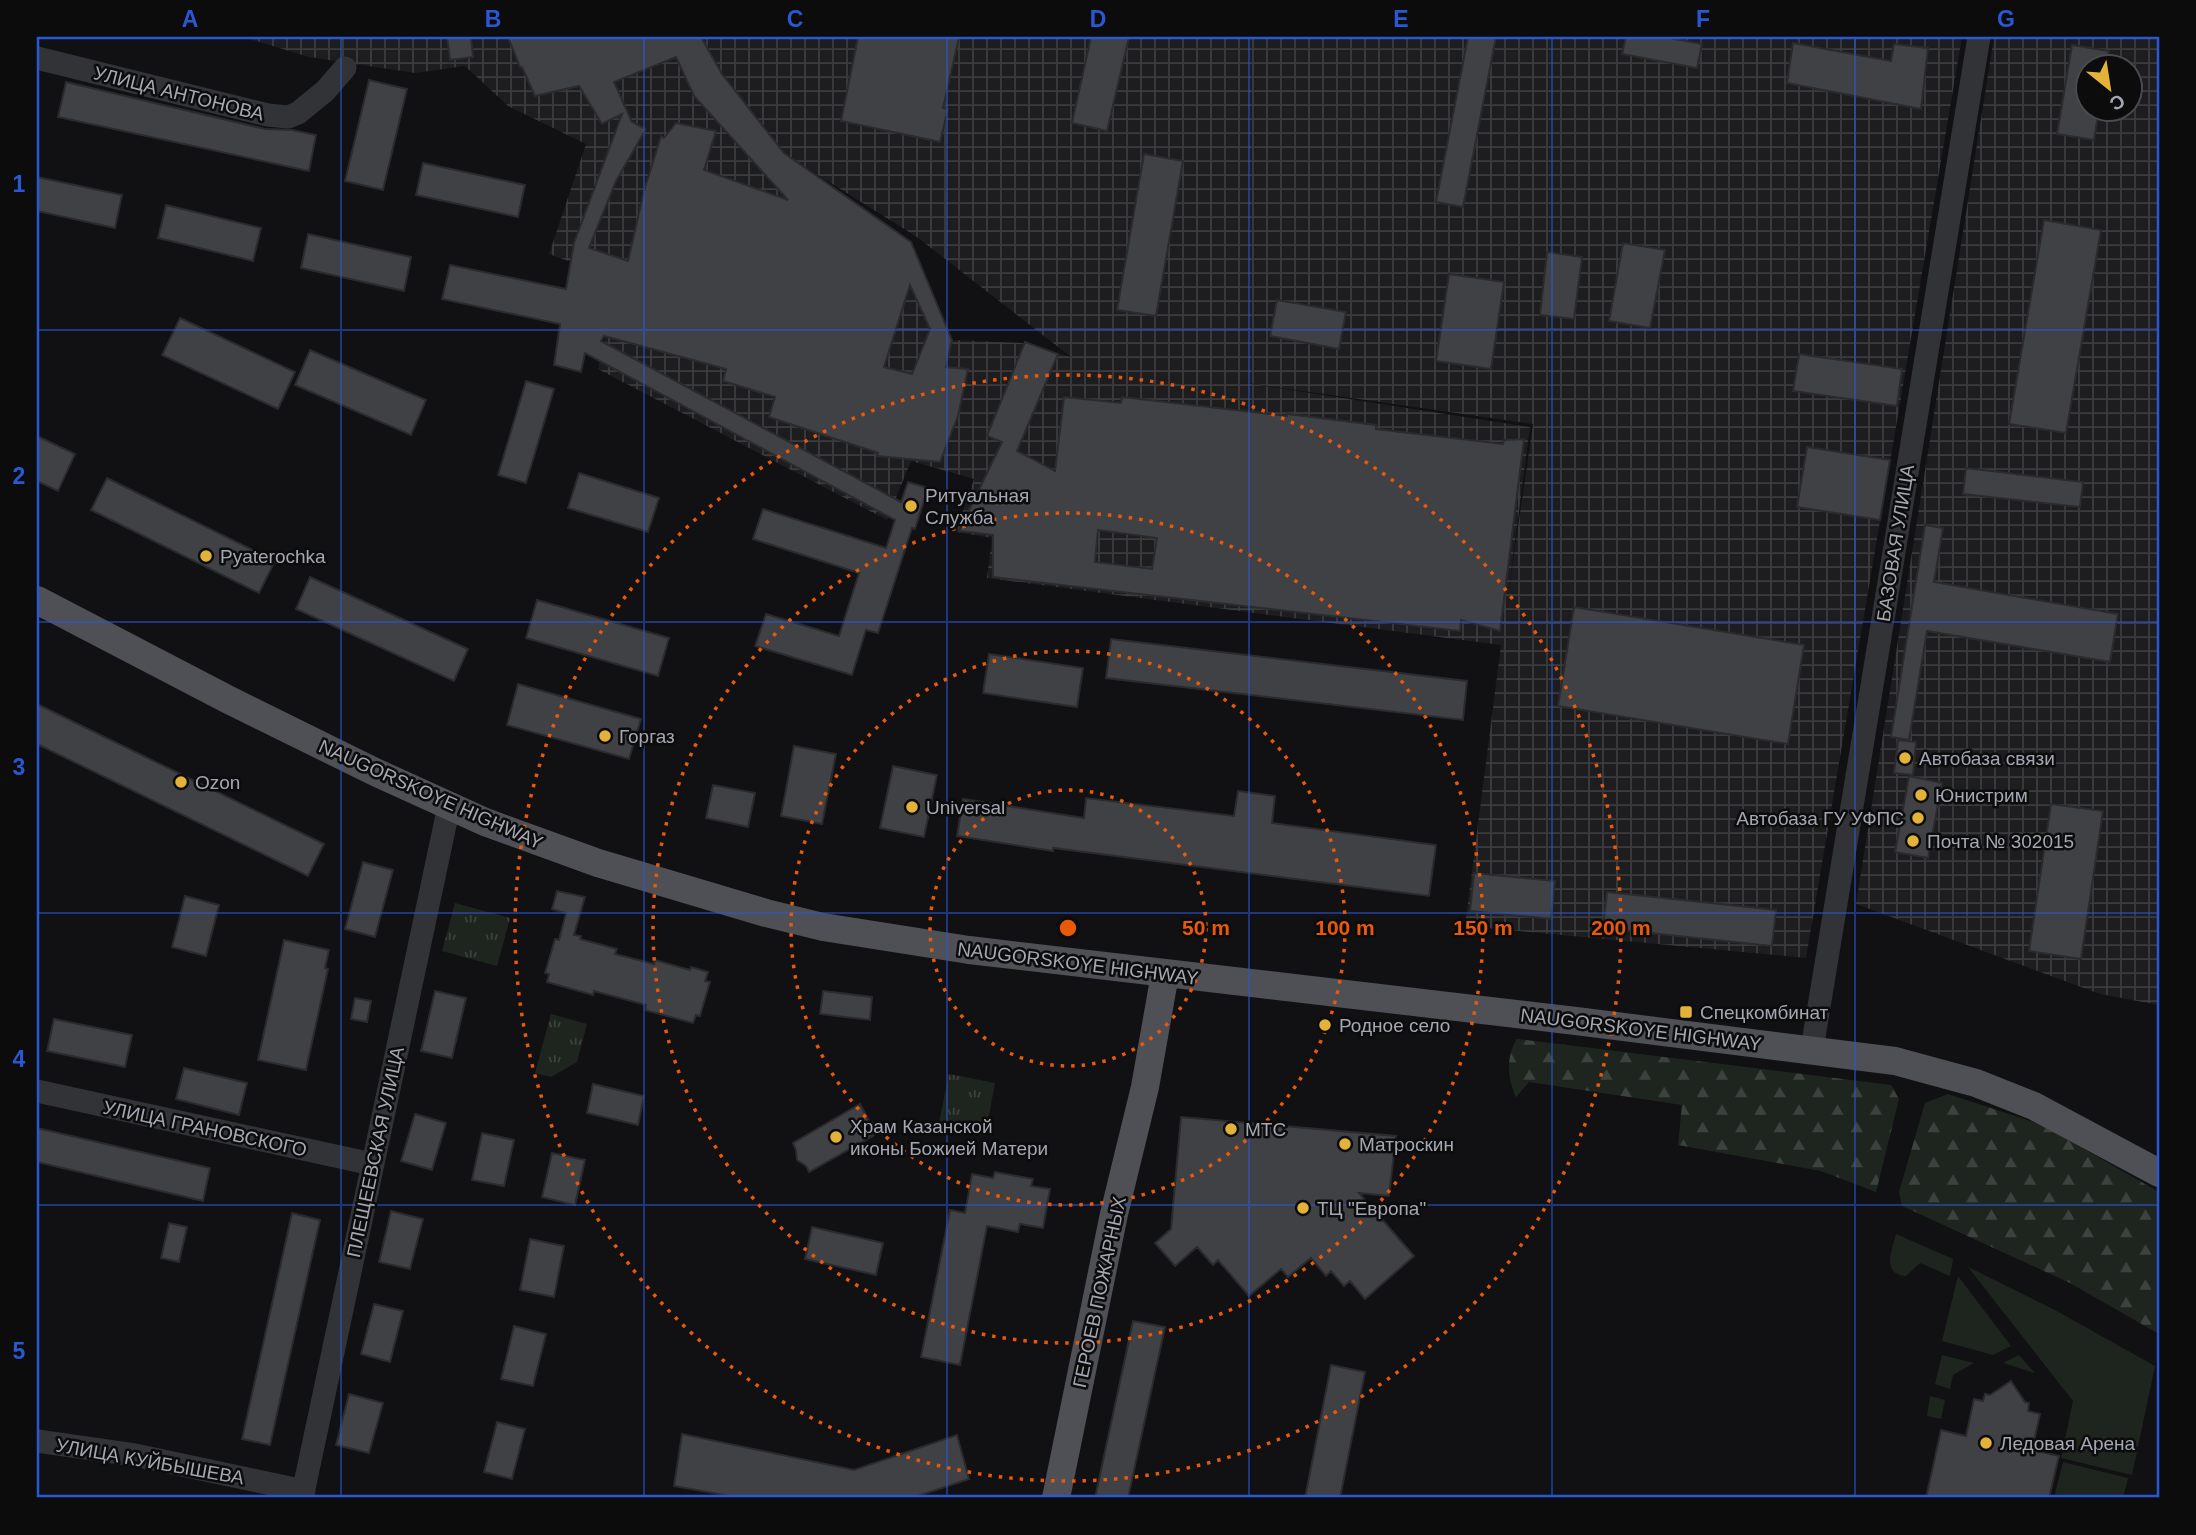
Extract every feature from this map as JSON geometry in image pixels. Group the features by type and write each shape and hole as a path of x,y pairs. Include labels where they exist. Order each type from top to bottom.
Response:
{"main road":[{"name":"NAUGORSKOYE HIGHWAY","path":"37,600 229,700 449,806 548,847 766,913 823,927 969,950 1812,1049 1904,1063 1976,1083 2047,1113 2159,1173"},
{"name":"ГЕРОЕВ ПОЖАРНЫХ","path":"1056,1498 1114,1214 1145,1087 1166,974"}],"street":[{"name":"БАЗОВАЯ УЛИЦА","path":"1812,1049 1979,37"},
{"name":"УЛИЦА АНТОНОВА","path":"37,58 268,116 288,117 307,107 345,68"},
{"name":"ПЛЕЩЕЕВСКАЯ УЛИЦА","path":"303,1495 449,806"},
{"name":"УЛИЦА ГРАНОВСКОГО","path":"37,1091 372,1164"},
{"name":"УЛИЦА КУЙБЫШЕВА","path":"37,1441 135,1455 303,1495"}],"shaded area":[{"path":"243,37 1962,37 1806,958 1465,926 1501,645 987,578 992,538 956,532 974,479 911,461 887,520 598,369 618,279 549,254 586,144 508,106 465,66 415,73 309,57","holes":["802,165 917,237 1071,357 1022,343 952,340 911,242","1220,379 1533,424 1508,596 1530,427"]},
{"path":"1994,37 2159,37 2159,1005 2100,994 1856,904"}],"green space":[{"path":"455,903 510,918 497,966 442,951"},
{"path":"551,1014 587,1024 577,1062 551,1077 535,1073"},
{"path":"1517,1039 1891,1085 1899,1099 1876,1192 1821,1171 1678,1145 1682,1105 1529,1082 1516,1097 1509,1067"},
{"path":"949,1074 995,1083 985,1136 938,1127"},
{"path":"1948,1094 2042,1125 2159,1192 2159,1334 2070,1283 1902,1206 1899,1192 1925,1103"},
{"path":"1896,1234 1953,1259 1950,1276 1920,1263 1906,1276 1893,1271 1890,1260"},
{"path":"1968,1267 2055,1310 2155,1366 2132,1475 2061,1458 2073,1401"},
{"path":"1958,1276 2011,1346 1993,1355 1942,1341"},
{"path":"1942,1355 1974,1363 1953,1375 1950,1389 1935,1384"},
{"path":"2019,1355 2035,1373 2003,1363"},
{"path":"1930,1396 1945,1400 1941,1419 1927,1416"},
{"path":"2063,1462 2128,1478 2123,1498 2054,1498"}],"building":[{"path":"447,37 471,37 473,57 450,60"},
{"path":"508,37 701,37 722,74 784,153 911,242 952,340 946,367 968,369 958,416 940,462 877,456 878,453 769,417 775,397 723,381 726,369 604,336 601,341 901,502 908,482 928,488 878,633 866,630 852,675 755,646 766,614 839,636 859,573 753,539 763,509 886,548 895,520 585,353 581,372 554,365 560,324 442,299 450,265 566,289 574,243 622,114 602,124 579,86 535,96","holes":["676,57 694,96 788,200 704,170 716,131 676,123 664,138 661,136 644,191 628,261 589,248 616,181 646,129 632,122 614,82","910,285 930,329 912,374 884,367"]},
{"path":"858,37 959,37 943,108 948,109 940,142 841,121"},
{"path":"1091,37 1129,37 1107,131 1072,123"},
{"path":"1468,37 1496,37 1463,207 1436,202"},
{"path":"1626,37 1664,37 1702,44 1697,68 1622,54"},
{"path":"1793,43 1891,61 1894,44 1928,48 1921,109 1787,83"},
{"path":"2072,45 2109,51 2074,52 2074,122 2097,122 2094,140 2057,134"},
{"path":"369,80 407,89 383,190 345,181"},
{"path":"66,82 265,129 292,130 316,135 309,171 58,117"},
{"path":"1144,154 1183,161 1156,316 1117,310"},
{"path":"423,163 525,185 518,217 416,195"},
{"path":"37,177 122,195 115,228 37,211"},
{"path":"166,205 261,228 253,261 158,238"},
{"path":"2044,220 2101,230 2066,433 2009,424"},
{"path":"308,234 411,257 404,291 301,268"},
{"path":"1623,243 1665,250 1650,328 1609,321"},
{"path":"1547,252 1582,257 1574,319 1540,315"},
{"path":"1449,274 1504,282 1491,369 1436,361"},
{"path":"1277,300 1346,312 1339,349 1270,336"},
{"path":"180,318 295,372 278,409 162,355"},
{"path":"1025,342 1058,354 1017,451 1055,471 1064,397 1121,403 1122,397 1287,414 1376,425 1376,429 1503,444 1504,440 1524,439 1500,631 1461,620 1460,631 993,577 993,535 959,531 1002,442 987,436","holes":["1098,530 1157,538 1152,569 1095,562"]},
{"path":"310,350 426,400 411,435 295,385"},
{"path":"1799,354 1902,369 1897,406 1793,391"},
{"path":"526,381 554,389 526,483 498,475"},
{"path":"37,436 75,454 58,491 37,481"},
{"path":"1807,447 1890,460 1880,520 1797,507"},
{"path":"1966,468 2083,482 2080,507 1963,494"},
{"path":"579,473 659,498 648,532 568,508"},
{"path":"107,478 275,561 259,593 91,510"},
{"path":"1925,525 1943,528 1934,582 2118,614 2110,662 1927,631 1909,740 1891,737"},
{"path":"310,577 468,649 454,681 296,609"},
{"path":"537,600 669,638 658,676 526,638"},
{"path":"1574,607 1804,645 1788,744 1558,706"},
{"path":"1111,639 1467,681 1463,720 1106,678"},
{"path":"989,654 1083,668 1077,707 983,693"},
{"path":"518,684 641,719 629,759 507,725"},
{"path":"37,704 324,844 308,876 37,744"},
{"name":"Автобаза связи","path":"1898,740 1916,742 1913,775 1894,773"},
{"path":"794,746 836,754 822,824 781,816"},
{"path":"893,766 937,775 924,837 880,828"},
{"path":"1909,776 1942,783 1928,858 1895,852"},
{"path":"713,785 755,793 748,827 706,818"},
{"path":"1238,791 1275,796 1272,823 1436,845 1429,896 1053,848 1053,851 957,836 963,799 1084,818 1086,798 1234,816"},
{"path":"2051,804 2103,811 2081,959 2029,951"},
{"path":"363,862 393,870 375,937 345,929"},
{"path":"1474,873 1555,881 1551,919 1470,911"},
{"path":"557,891 585,897 574,935 581,936 580,939 617,949 615,954 654,964 655,960 708,972 705,981 710,982 700,1016 696,1015 693,1023 645,1010 646,1005 594,991 593,995 547,982 549,974 545,973 555,939 559,940 566,913 552,909"},
{"path":"1607,892 1776,910 1772,946 1603,928"},
{"path":"185,896 219,905 206,956 172,947"},
{"path":"284,940 329,950 325,968 328,969 306,1070 258,1060"},
{"path":"435,991 466,998 452,1058 421,1051"},
{"path":"823,991 872,997 870,1020 820,1014"},
{"path":"355,998 371,1001 367,1022 351,1019"},
{"path":"54,1019 132,1035 125,1067 47,1051"},
{"path":"184,1068 247,1083 239,1115 176,1099"},
{"path":"593,1084 644,1096 638,1125 587,1113"},
{"name":"Храм Казанской иконы Божией Матери","path":"860,1104 876,1134 809,1172 806,1166 797,1160 793,1143"},
{"path":"415,1114 446,1123 432,1170 401,1161"},
{"name":"ТЦ \"Европа\"","path":"1181,1117 1396,1136 1389,1196 1359,1193 1414,1256 1365,1299 1350,1281 1344,1286 1331,1271 1326,1276 1311,1258 1288,1277 1281,1269 1249,1296 1218,1260 1213,1265 1197,1247 1175,1266 1155,1243 1171,1229"},
{"path":"37,1128 210,1168 203,1201 37,1162"},
{"path":"482,1133 514,1140 504,1186 472,1180"},
{"path":"552,1153 585,1160 575,1205 542,1197"},
{"path":"995,1172 1033,1179 1031,1186 1050,1189 1043,1228 1020,1224 1018,1232 987,1226 960,1365 921,1357 950,1210 965,1213 972,1174 993,1178"},
{"path":"391,1211 423,1219 410,1269 379,1262"},
{"path":"292,1213 320,1220 270,1445 242,1439"},
{"path":"169,1223 187,1227 179,1262 161,1258"},
{"path":"812,1227 883,1243 876,1275 805,1259"},
{"path":"530,1239 564,1246 554,1297 520,1290"},
{"path":"374,1304 403,1311 390,1362 361,1354"},
{"path":"1133,1321 1165,1327 1128,1498 1095,1498"},
{"path":"514,1326 546,1334 533,1386 501,1379"},
{"path":"1331,1365 1365,1372 1340,1498 1305,1498"},
{"name":"Ледовая Арена","path":"2011,1381 2025,1402 2029,1403 2028,1411 2040,1414 2032,1450 2059,1456 2049,1498 1926,1498 1941,1430 1966,1436 1974,1399 1983,1401 1985,1394 1990,1395"},
{"path":"349,1394 383,1403 369,1453 336,1445"},
{"path":"497,1422 525,1429 512,1479 484,1472"},
{"path":"682,1434 854,1470 957,1435 969,1479 912,1498 740,1498 674,1486"}],"place":[{"name":"Ритуальная Служба","path":"911,506"},
{"name":"Pyaterochka","path":"206,556"},
{"name":"Горгаз","path":"605,736"},
{"name":"Автобаза связи","path":"1905,758"},
{"name":"Ozon","path":"181,782"},
{"name":"Юнистрим","path":"1921,795"},
{"name":"Universal","path":"912,807"},
{"name":"Автобаза ГУ УФПС","path":"1918,818"},
{"name":"Почта № 302015","path":"1913,841"},
{"name":"Спецкомбинат","path":"1686,1012"},
{"name":"Родное село","path":"1325,1025"},
{"name":"МТС","path":"1231,1129"},
{"name":"Храм Казанской иконы Божией Матери","path":"836,1137"},
{"name":"Матроскин","path":"1345,1144"},
{"name":"ТЦ \"Европа\"","path":"1303,1208"},
{"name":"Ледовая Арена","path":"1986,1443"}]}
